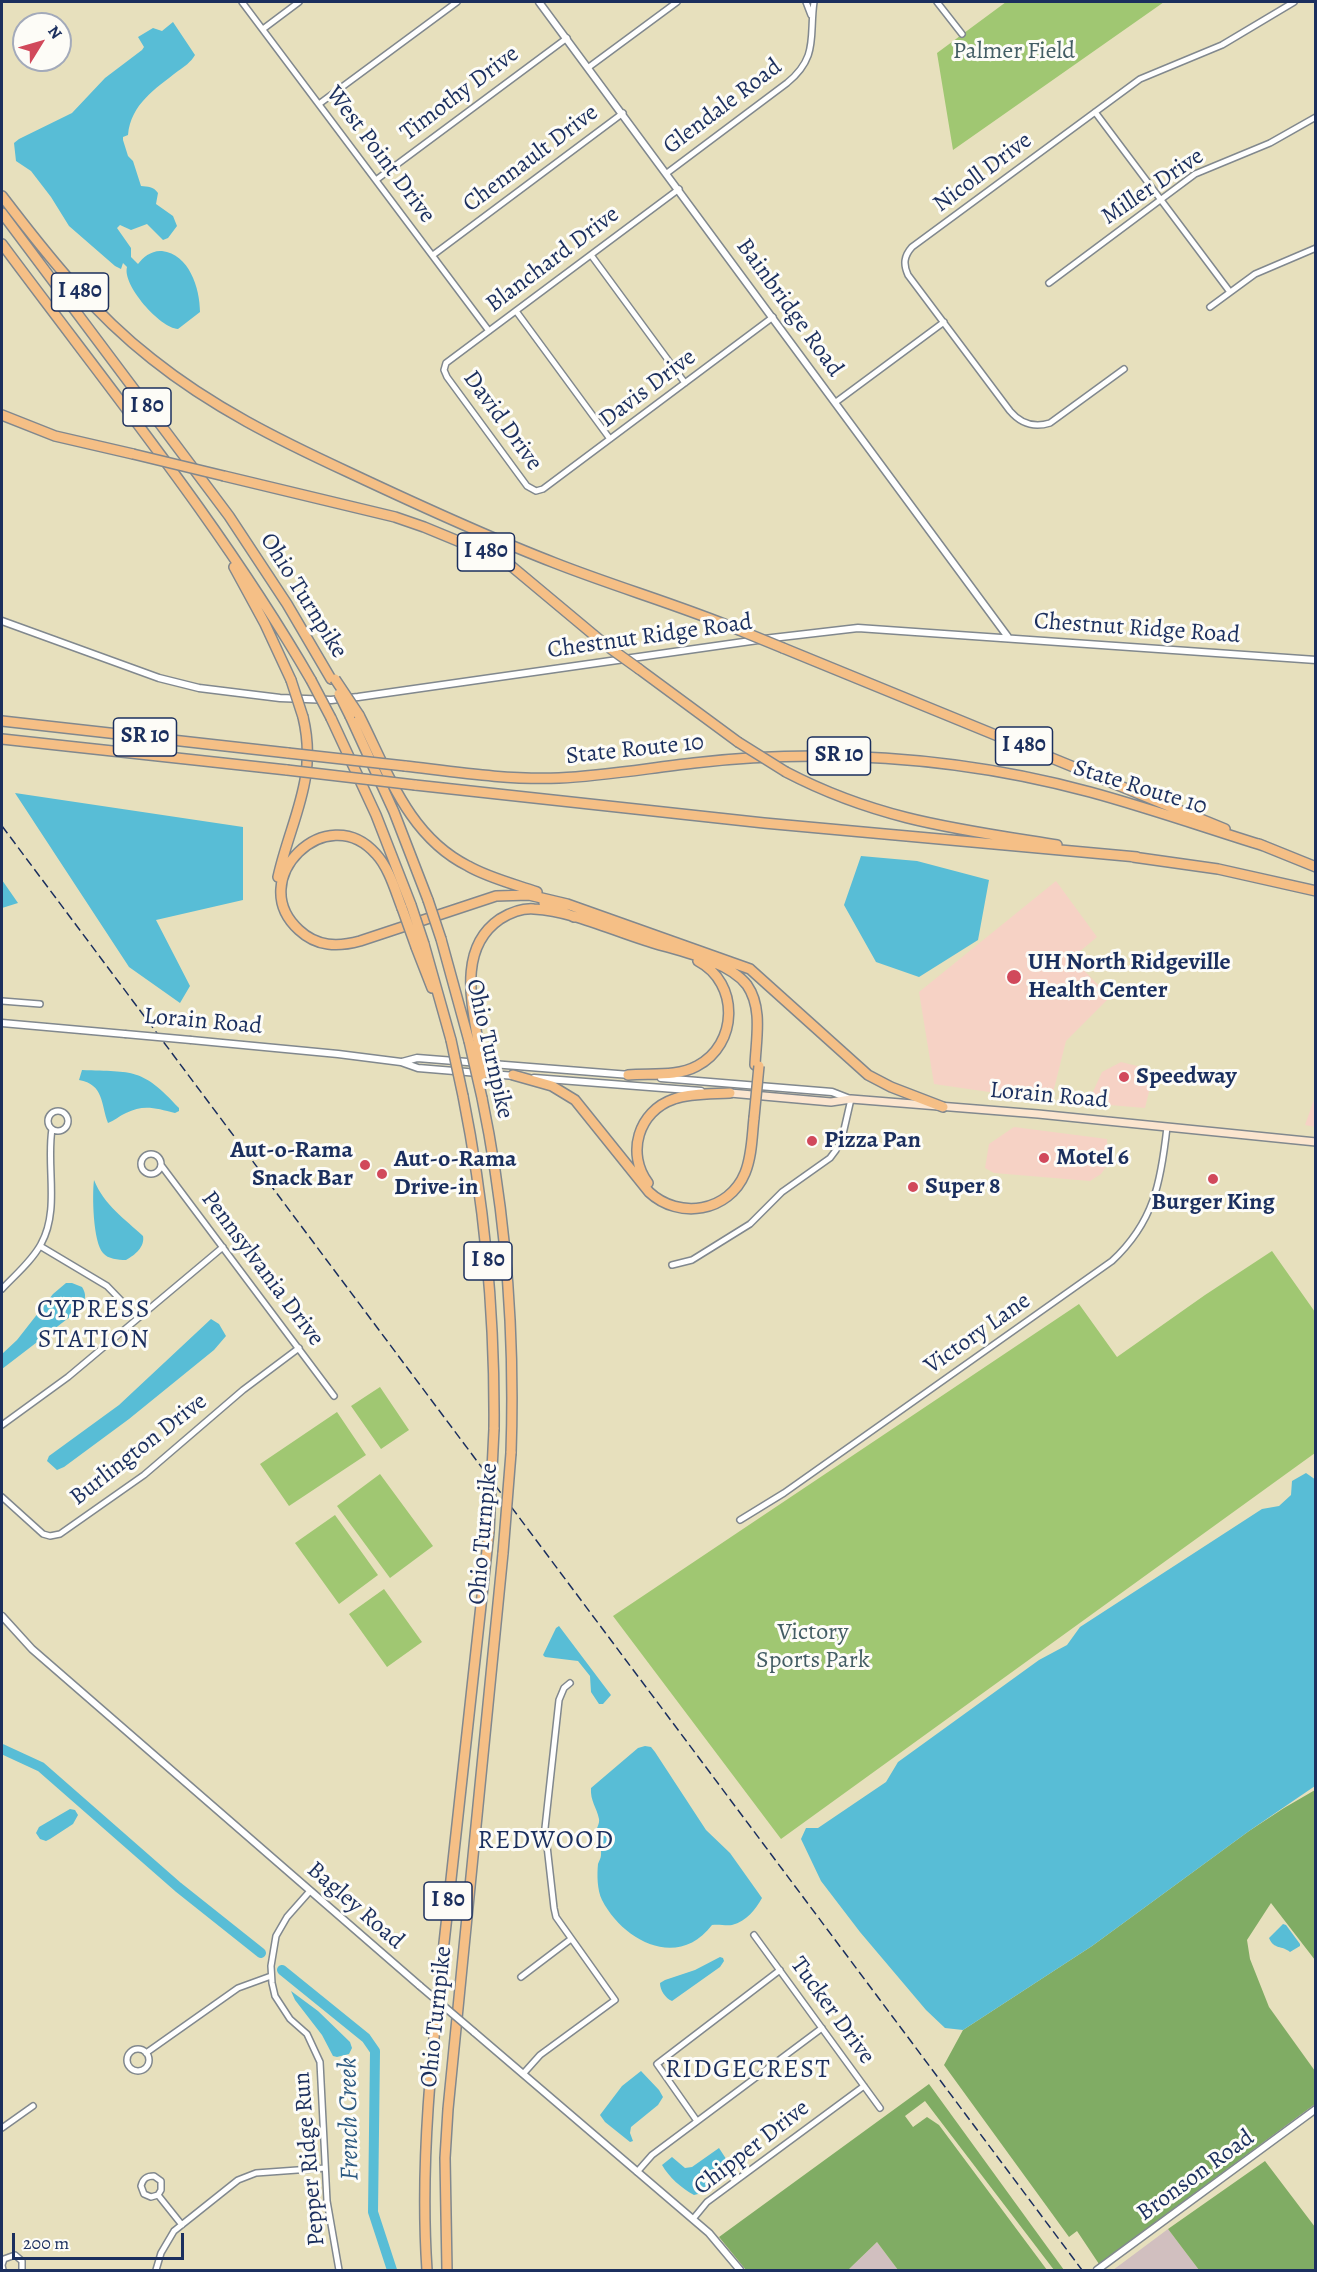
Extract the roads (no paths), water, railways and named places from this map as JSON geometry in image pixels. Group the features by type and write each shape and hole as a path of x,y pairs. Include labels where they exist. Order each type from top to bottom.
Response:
{"highway":[{"name":"I 480","path":"2,196 55,264 107,320 167,371 242,420 276,439 545,559 739,630 1316,867"},
{"name":"Ohio Turnpike","path":"2,213 235,525 276,586 333,679 354,716 428,900 473,1041 499,1201 508,1285 512,1370 511,1453 448,2109 445,2158 447,2271"},
{"name":"Ohio Turnpike","path":"2,244 224,543 311,680 376,815 420,946 427,977 442,1005 464,1095 479,1182 488,1265 493,1349 494,1429 489,1532 437,2001 428,2110 424,2171 427,2271"},
{"name":"I 480","path":"2,415 55,436 395,517 502,559 608,646 738,742 786,772 852,802 919,822 1228,871 1316,891"},
{"path":"224,543 227,554 265,624 291,680 303,717 308,748 307,778 281,867 277,889 279,907 284,919 299,937 321,948 348,949 479,906 509,899 541,902 574,917"},
{"path":"354,716 402,804 429,839 448,854 468,867 746,967 758,975 868,1075 891,1087 943,1107"},
{"name":"State Route 10","path":"2,721 492,776 544,778 606,774 754,757 839,756 923,761 996,771 1068,786 1150,809 1264,846"},
{"name":"State Route 10","path":"2,739 764,823 1137,858"},
{"path":"406,906 380,859 367,846 350,838 331,836 308,843 291,859 283,877 283,901 294,925 311,939 333,945 360,941 496,896 522,894 567,904"},
{"path":"473,1041 471,970 475,950 484,935 501,919 523,909 540,909 574,917 680,952 724,968 739,977 753,995 757,1012 757,1065"},
{"path":"628,1075 676,1073 695,1067 716,1051 726,1034 729,1010 721,983 705,965 680,952"},
{"path":"513,1075 552,1086 575,1100 649,1192 663,1203 680,1209 698,1209 711,1206 726,1198 743,1178 749,1161 762,1017 757,992 742,972 713,956"},
{"path":"730,1093 676,1098 661,1105 649,1115 638,1135 636,1154 640,1170 649,1185 665,1198 681,1203 700,1203 720,1196 732,1185 741,1169 752,1118"}],"main road":[{"name":"Lorain Road","path":"730,1093 831,1102 851,1099 1316,1142"}],"street":[{"name":"West Point Drive","path":"242,2 489,331"},
{"path":"262,29 299,2"},
{"path":"319,104 457,2"},
{"name":"Bainbridge Road","path":"539,2 667,172 1008,638"},
{"path":"589,68 677,2"},
{"path":"806,2 812,17"},
{"name":"Glendale Road","path":"667,172 795,76 812,46 814,2"},
{"path":"937,2 962,34"},
{"name":"Nicoll Drive","path":"1124,369 1058,418 1038,425 1027,424 1014,416 905,269 905,260 909,251 1140,79 1222,45 1294,2"},
{"name":"Timothy Drive","path":"376,180 567,38"},
{"path":"1095,112 1230,292"},
{"name":"Chennault Drive","path":"433,255 623,113"},
{"name":"Miller Drive","path":"1049,283 1201,171 1270,143 1316,117"},
{"name":"Blanchard Drive","path":"449,360 679,189"},
{"path":"1210,307 1265,269 1316,248"},
{"path":"591,255 685,383"},
{"path":"516,311 610,439"},
{"name":"Davis Drive","path":"543,489 773,317"},
{"path":"836,402 944,322"},
{"name":"David Drive","path":"449,360 445,367 447,377 500,450 529,488 536,491 543,489"},
{"name":"Chestnut Ridge Road","path":"2,621 159,678 218,691 308,700 358,697 832,630 883,629 1316,660"},
{"path":"2,1001 40,1004"},
{"name":"Lorain Road","path":"2,1023 401,1062 418,1068 730,1093"},
{"name":"Lorain Road","path":"401,1062 417,1058 628,1075 832,1092 851,1099"},
{"path":"537,1068 537,1078"},
{"path":"672,1265 692,1260 750,1224 782,1192 830,1158 841,1140 851,1099"},
{"name":"Victory Lane","path":"740,1520 775,1499 1112,1261 1138,1231 1154,1201 1162,1172 1167,1127"},
{"path":"2,1289 40,1246 50,1216 52,1129"},
{"path":"146,1154 153,1154 159,1158 161,1165 159,1171 150,1174 141,1169 140,1162 146,1154"},
{"name":"Pennsylvania Drive","path":"161,1165 334,1396"},
{"path":"40,1246 112,1289 138,1318"},
{"path":"2,1425 68,1377 223,1247"},
{"name":"Burlington Drive","path":"2,1497 43,1534 50,1536 60,1534 144,1475 243,1390 298,1348"},
{"name":"Bagley Road","path":"2,1616 32,1649 420,1986 693,2219 716,2240 740,2271"},
{"path":"523,2074 540,2055 615,2000 556,1917 545,1828 559,1700 564,1688 570,1683"},
{"name":"Pepper Ridge Run","path":"310,1891 287,1917 276,1936 271,1976 275,1996 290,2019 307,2034 320,2062 327,2201 339,2271"},
{"name":"Tucker Drive","path":"754,1935 880,2108"},
{"path":"521,1977 571,1938"},
{"path":"697,2121 657,2064 780,1970"},
{"path":"146,2053 238,1988 271,1976"},
{"path":"637,2172 652,2155 822,2028"},
{"path":"134,2050 146,2053 149,2061 146,2068 138,2071 131,2068 128,2060 130,2053 134,2050"},
{"name":"Chipper Drive","path":"693,2219 707,2202 864,2086"},
{"path":"2,2128 33,2106"},
{"name":"Bronson Road","path":"1097,2271 1316,2109"},
{"path":"156,2271 161,2253 182,2225 245,2177 256,2173 325,2168"},
{"path":"148,2176 158,2178 162,2187 158,2195 151,2197 144,2194 141,2186 148,2176"},
{"path":"158,2195 182,2225"},
{"path":"3,2271 4,2259 15,2255 22,2261 22,2271"}],"water":[{"path":"173,22 195,55 139,106 130,124 128,135 123,137 123,140 141,186 150,187 158,193 156,204 173,216 177,226 168,238 163,240 147,224 131,230 120,225 117,228 131,248 131,257 138,264 148,254 162,251 171,253 186,265 198,293 200,312 178,329 170,327 144,304 130,284 127,267 123,263 121,269 115,266 69,226 31,171 16,161 14,143 72,113 105,78 142,50 144,47 138,37 153,28 162,31"},
{"path":"15,793 243,827 243,900 156,920 190,986 180,1003 129,967"},
{"path":"861,856 917,861 989,880 978,940 919,977 876,962 844,905"},
{"path":"2,880 18,903 2,908"},
{"path":"82,1070 126,1072 146,1079 156,1085 179,1108 179,1111 175,1113 156,1108 138,1108 108,1123 97,1091 87,1082 79,1080"},
{"path":"94,1180 109,1204 143,1236 141,1247 126,1260 108,1257 100,1247 94,1218"},
{"path":"66,1283 82,1287 85,1298 80,1307 2,1369 2,1354 17,1340 53,1294"},
{"path":"211,1319 219,1324 226,1336 214,1350 129,1419 64,1467 57,1470 47,1461 49,1456 119,1405"},
{"path":"1306,1473 1316,1480 1315,1786 1249,1831 1092,1946 963,2030 945,2028 926,2010 860,1932 821,1881 801,1839 806,1828 818,1828 886,1782 898,1762 1039,1660 1067,1645 1080,1627 1262,1509 1279,1506 1291,1495 1292,1481"},
{"path":"559,1626 611,1695 603,1704 599,1704 591,1692 590,1676 578,1661 543,1655"},
{"path":"651,1747 655,1752 706,1830 730,1853 762,1898 742,1921 732,1925 712,1925 698,1939 683,1946 668,1948 652,1945 637,1938 611,1915 599,1892 598,1864 601,1852 596,1833 599,1821 591,1788 638,1748"},
{"path":"70,1809 75,1810 78,1815 73,1824 46,1841 40,1839 36,1833 39,1827"},
{"path":"1283,1924 1300,1944 1290,1952 1273,1944 1269,1938"},
{"path":"720,1957 724,1961 720,1967 672,2001 663,1994 660,1983 695,1970"},
{"path":"291,1991 318,2011 350,2042 352,2048 349,2054 333,2056 322,2035 295,2000"},
{"path":"641,2071 663,2097 658,2105 631,2127 630,2133 633,2141 630,2142 605,2122 600,2115 622,2086"},
{"path":"719,2148 732,2168 698,2194 694,2195 680,2186 662,2165 672,2157 685,2168 692,2167"}],"waterway":[{"name":"French Creek","path":"2,1749 41,1767 178,1887 261,1953"},
{"name":"French Creek","path":"282,1970 366,2038 375,2051 373,2212 392,2270"}],"railway":[{"path":"2,826 1082,2270"}],"place":[{"name":"UH North Ridgeville Health Center","path":"1014,977"},
{"name":"Speedway","path":"1124,1077"},
{"name":"Pizza Pan","path":"812,1141"},
{"name":"Motel 6","path":"1044,1158"},
{"name":"Aut-o-Rama Snack Bar","path":"365,1165"},
{"name":"Aut-o-Rama Drive-in","path":"382,1174"},
{"name":"Burger King","path":"1213,1179"},
{"name":"Super 8","path":"913,1187"}],"district":[{"name":"CYPRESS STATION","path":"94,1326"},
{"name":"REDWOOD","path":"546,1842"},
{"name":"RIDGECREST","path":"748,2071"}],"park label":[{"name":"Palmer Field","path":"1014,52"},
{"name":"Victory Sports Park","path":"813,1647"}]}
